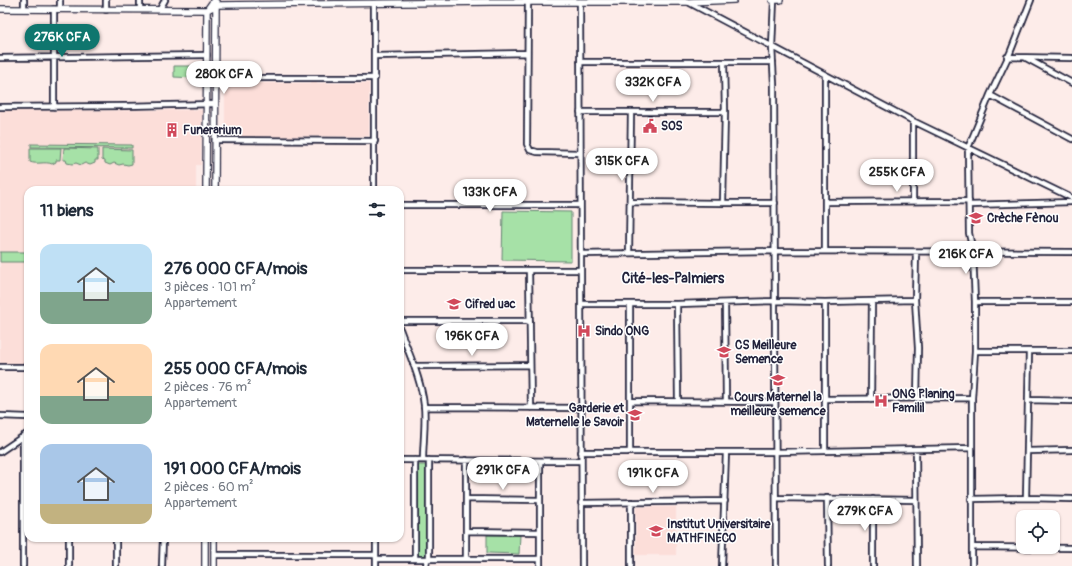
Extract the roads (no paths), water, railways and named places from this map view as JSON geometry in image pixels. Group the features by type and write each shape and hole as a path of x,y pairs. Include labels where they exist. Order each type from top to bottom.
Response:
{"street":[{"path":"24,0 24,9"},
{"path":"54,107 54,57 57,9 60,0"},
{"path":"106,0 106,10"},
{"path":"140,0 140,9"},
{"path":"160,9 165,0"},
{"path":"0,9 207,10 216,2 688,2 734,0"},
{"path":"776,566 775,203 772,47 773,0 780,0"},
{"path":"972,566 971,448 975,351 975,302 973,252 969,233 968,148 1031,0"},
{"path":"528,1 527,144 530,150 537,152 580,154"},
{"path":"215,186 216,2"},
{"path":"580,2 582,566"},
{"path":"688,2 913,121 1072,198"},
{"path":"374,3 374,186"},
{"path":"206,186 207,10"},
{"path":"375,56 527,53"},
{"path":"0,58 207,55"},
{"path":"1024,57 1072,83"},
{"path":"1007,58 1072,58"},
{"path":"580,62 773,62"},
{"path":"723,204 725,112 724,62"},
{"path":"825,75 825,251"},
{"path":"216,78 375,78"},
{"path":"990,95 1072,139"},
{"path":"0,108 215,104"},
{"path":"580,112 725,112"},
{"path":"629,253 631,112"},
{"path":"913,121 913,201"},
{"path":"215,140 375,141"},
{"path":"630,202 723,204 775,203"},
{"path":"825,202 1072,202"},
{"path":"404,205 580,205"},
{"path":"581,254 775,251 1072,252"},
{"path":"916,252 915,300 918,348 917,398"},
{"path":"404,270 581,270"},
{"path":"529,270 530,408"},
{"path":"581,304 915,300"},
{"path":"871,399 872,301"},
{"path":"825,302 825,451"},
{"path":"975,302 1072,302"},
{"path":"725,303 726,401"},
{"path":"630,304 630,452"},
{"path":"677,304 678,400"},
{"path":"404,321 530,321"},
{"path":"404,340 420,383 424,407 423,460"},
{"path":"975,351 1072,351"},
{"path":"1026,498 1029,351"},
{"path":"414,366 530,365"},
{"path":"0,367 24,367"},
{"path":"825,399 972,398"},
{"path":"631,401 678,400 775,402"},
{"path":"1028,400 1072,401"},
{"path":"424,407 581,408"},
{"path":"0,416 24,417"},
{"path":"0,452 23,436"},
{"path":"23,436 23,566"},
{"path":"581,452 775,452 971,448"},
{"path":"916,450 917,566"},
{"path":"1027,451 1072,450"},
{"path":"722,566 726,452"},
{"path":"404,460 581,461"},
{"path":"415,460 415,559"},
{"path":"426,566 428,559 429,460"},
{"path":"466,460 466,558"},
{"path":"540,460 540,566"},
{"path":"776,498 916,500"},
{"path":"827,498 828,566"},
{"path":"466,499 540,500"},
{"path":"873,499 873,566"},
{"path":"971,499 1072,499"},
{"path":"581,503 725,501"},
{"path":"630,502 631,566"},
{"path":"467,529 540,530"},
{"path":"69,566 70,542"},
{"path":"116,542 116,566"},
{"path":"162,566 163,542"},
{"path":"205,542 205,566"},
{"path":"214,542 214,566"},
{"path":"376,542 376,566"},
{"path":"972,547 1072,548"},
{"path":"214,555 376,557 415,559 540,559"}],"place":[{"name":"SOS","path":"650,126"},
{"name":"Funerarium","path":"172,130"},
{"name":"Crèche Fènou","path":"976,218"},
{"name":"Cifred uac","path":"454,304"},
{"name":"Sindo ONG","path":"584,331"},
{"name":"CS Meilleure Semence","path":"724,352"},
{"name":"Cours Maternel la meilleure semence","path":"778,380"},
{"name":"ONG Planing Familil","path":"881,401"},
{"name":"Garderie et Maternelle le Savoir","path":"635,415"},
{"name":"Institut Universitaire MATHFINECO","path":"656,531"}],"district":[{"name":"Cité-les-Palmiers","path":"673,278"}]}
